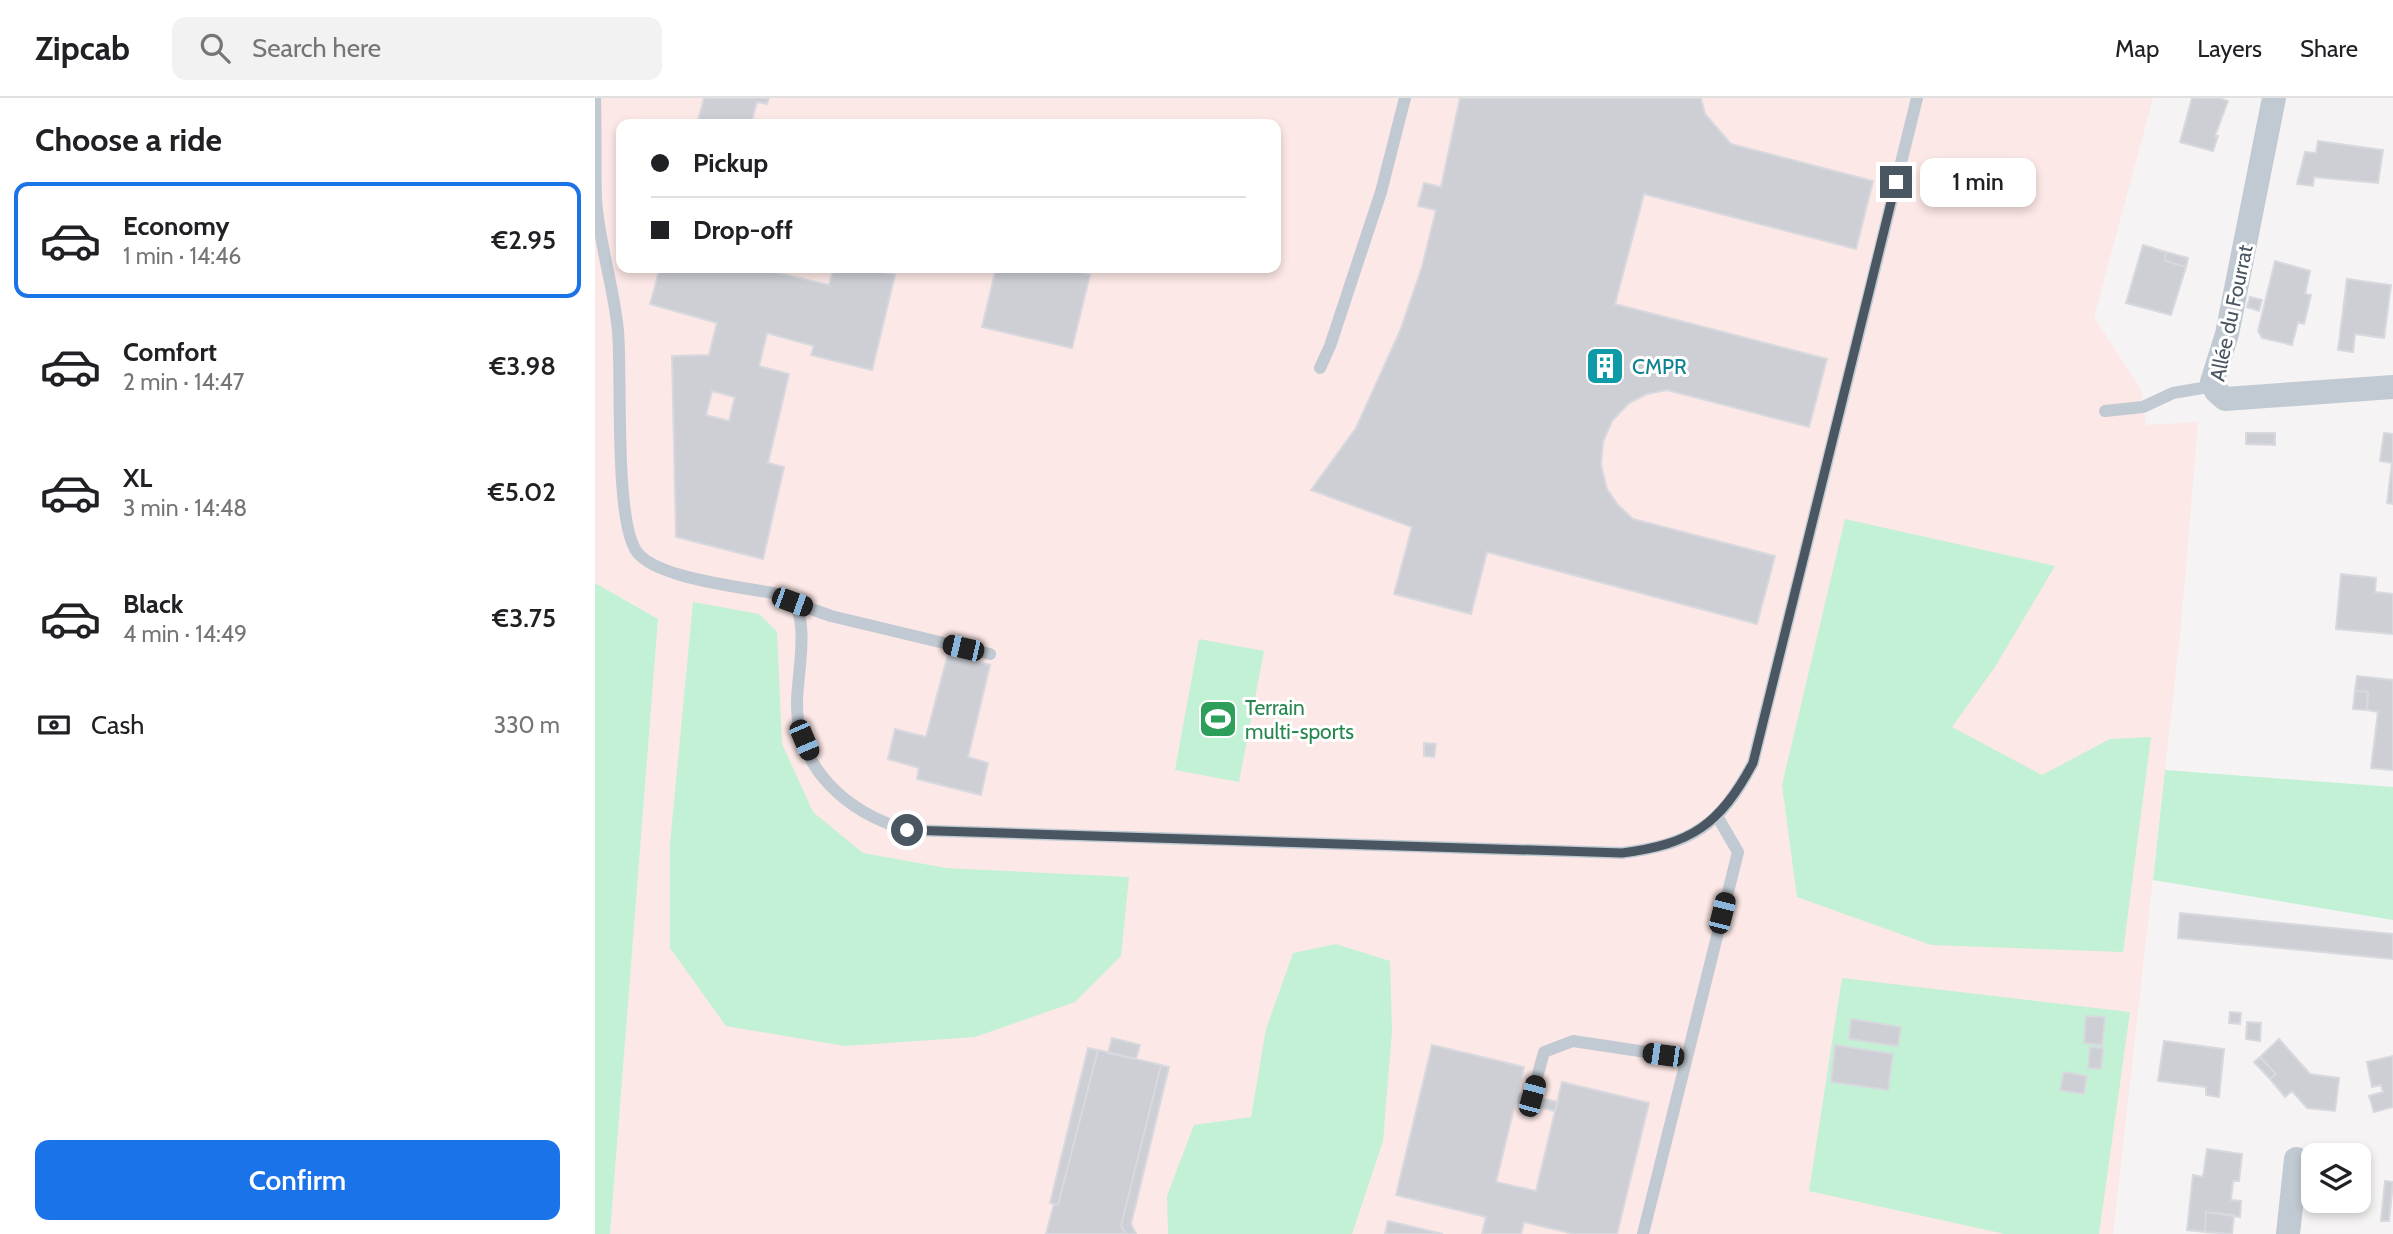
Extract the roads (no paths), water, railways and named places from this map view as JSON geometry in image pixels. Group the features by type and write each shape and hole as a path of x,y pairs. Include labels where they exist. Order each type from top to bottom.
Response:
{"street":[{"name":"Allée du Fourrat","path":"2274,98 2227,334 2213,382 2215,391 2225,399 2393,387"},
{"path":"2287,1234 2297,1159"}],"lane":[{"path":"595,98 596,201 618,330 623,497 631,542 638,554 650,565 669,572 778,594 831,616 990,654"},
{"path":"1320,368 1330,346 1381,192 1405,98"},
{"path":"792,602 799,613 802,629 797,704 799,721 812,760 825,780 843,799 874,819 907,830 1622,853 1658,848 1687,837 1717,816 1737,793 1753,763 1917,98"},
{"path":"2105,411 2143,407 2172,393 2214,386"},
{"path":"1643,1234 1738,852 1717,816"},
{"path":"1532,1096 1544,1052 1573,1041 1686,1058"}],"place":[{"name":"CMPR","path":"1605,366"},
{"name":"Terrain multi-sports","path":"1218,719"}]}
